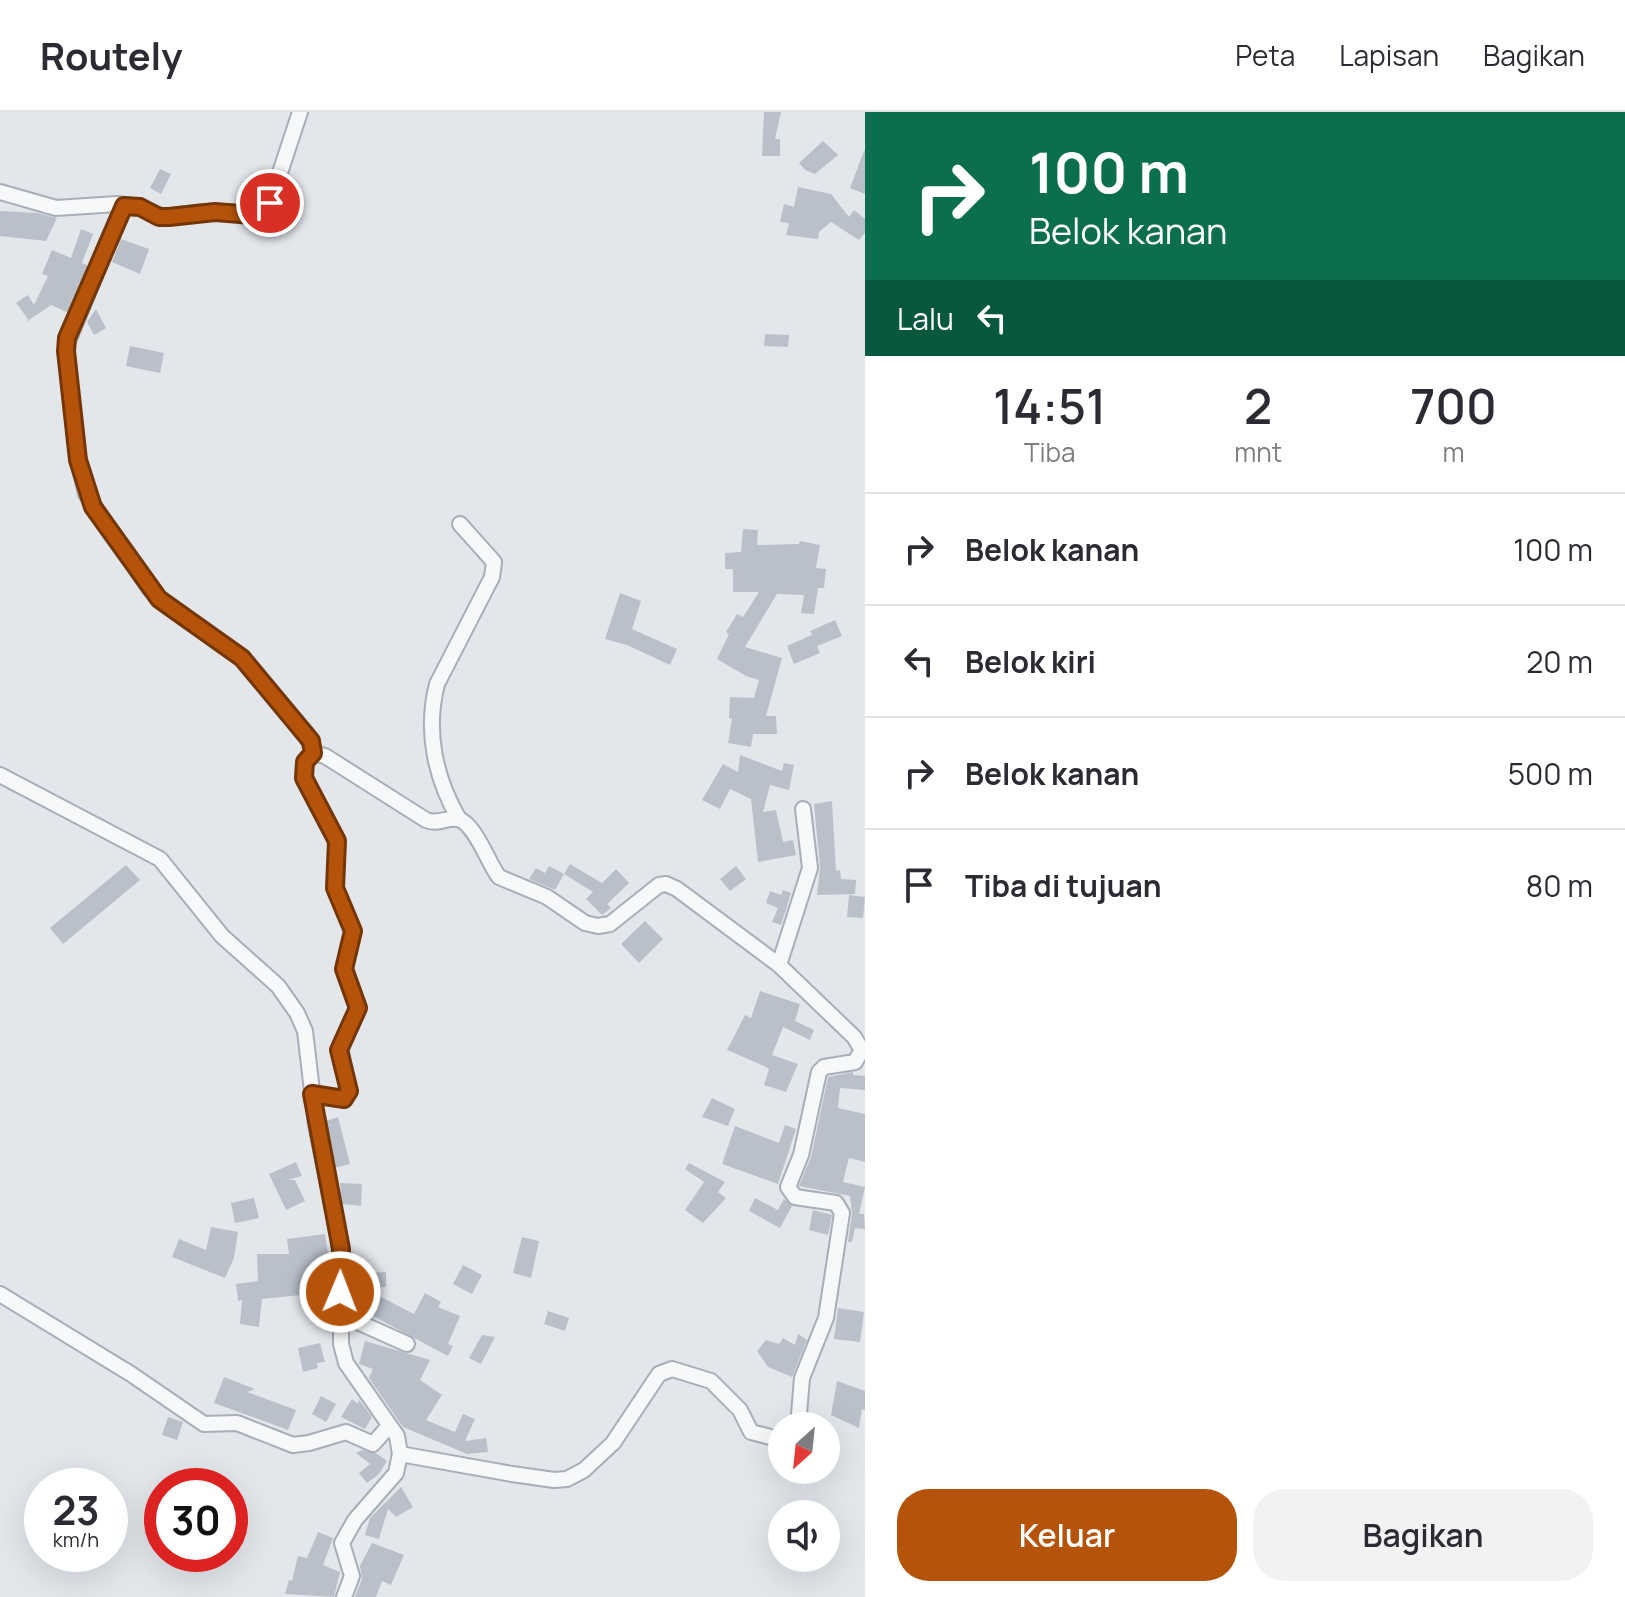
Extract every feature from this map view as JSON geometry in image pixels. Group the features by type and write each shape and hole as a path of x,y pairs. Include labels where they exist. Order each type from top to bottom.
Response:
{"street":[{"path":"0,192 56,208 140,207 164,217 203,212 253,215 264,212 270,203 300,112"},
{"path":"124,206 66,346 78,460 86,494 149,588 170,608 242,658 306,733 313,753"},
{"path":"460,524 494,562 494,571 437,684 433,698 437,772 443,792 459,819 486,851 499,877 547,897 585,923 598,926 610,924 654,888 666,884 779,965 854,1037 862,1050 855,1062 824,1067 819,1072 801,1155 788,1184 789,1191 795,1197 836,1203 842,1213 826,1318 802,1378 799,1412"},
{"path":"313,753 325,756 426,820 438,823 459,819"},
{"path":"312,1094 344,1099 349,1091 339,1050 358,1008 344,969 353,931 335,888 337,841 304,778 305,762 313,753"},
{"path":"0,775 160,859 222,936 278,986 297,1013 305,1031 312,1094 341,1249 341,1344 346,1363 397,1436 400,1454 396,1473 355,1520 342,1543 352,1576 344,1597"},
{"path":"779,965 810,868 803,809"},
{"path":"0,1294 131,1374 204,1424 237,1423 299,1445 346,1432 373,1444 389,1426"},
{"path":"340,1314 407,1344"},
{"path":"400,1454 512,1474 567,1479 601,1456 659,1374 672,1369 711,1381 740,1410 751,1432 768,1436"}],"building":[{"path":"764,112 781,112 775,139 780,139 780,156 762,156"},
{"path":"823,141 838,155 815,174 805,170 799,163"},
{"path":"865,151 865,194 850,188"},
{"path":"160,169 171,174 161,194 150,188"},
{"path":"798,187 831,194 849,217 854,210 865,219 865,233 859,240 831,222 819,232 818,239 786,235 789,223 780,222 784,204 794,207"},
{"path":"0,211 37,213 57,218 46,241 0,236"},
{"path":"81,229 93,234 82,263 87,265 87,270 69,313 51,305 26,322 28,319 16,303 28,295 34,305 48,276 42,274 52,250 71,258"},
{"path":"121,239 149,249 140,274 112,262"},
{"path":"96,309 106,328 94,335 87,322"},
{"path":"765,334 789,335 788,347 764,346"},
{"path":"130,346 164,353 160,373 126,366"},
{"path":"743,529 758,530 757,545 799,544 800,541 820,545 816,568 826,569 824,588 818,588 814,614 801,613 804,595 777,594 745,647 782,658 766,716 776,716 777,734 753,734 751,747 728,743 732,719 729,718 730,697 754,698 759,680 717,659 729,634 726,632 737,614 743,617 759,592 733,592 733,569 725,569 725,553 741,552"},
{"path":"620,593 641,601 632,629 677,649 670,665 627,645 605,639"},
{"path":"835,620 842,636 817,646 820,653 794,664 787,646"},
{"path":"740,755 782,771 784,763 794,765 789,790 770,785 763,812 776,810 783,842 793,840 796,855 758,862 751,799 730,789 720,809 702,800 723,764 738,772"},
{"path":"832,801 836,871 840,870 841,879 856,880 855,894 817,895 820,867 814,804"},
{"path":"570,864 602,883 616,869 629,883 607,904 611,908 602,915 586,899 593,892 564,874"},
{"path":"126,865 140,880 63,944 50,928"},
{"path":"549,866 564,874 555,890 529,879 536,868 545,873"},
{"path":"736,866 746,879 730,891 720,879"},
{"path":"783,890 791,893 781,925 772,922 778,908 766,903 770,891 781,895"},
{"path":"849,895 865,897 863,918 847,917"},
{"path":"645,921 663,939 639,963 621,944"},
{"path":"760,991 800,1004 795,1021 814,1030 810,1040 783,1027 772,1055 798,1064 786,1092 764,1085 769,1069 727,1050 745,1015 751,1018"},
{"path":"853,1072 853,1075 865,1076 865,1090 840,1088 838,1108 865,1114 865,1162 849,1158 843,1182 865,1187 859,1214 864,1214 865,1229 855,1228 852,1242 848,1242 852,1214 850,1196 799,1186 811,1157 828,1077"},
{"path":"712,1098 735,1109 728,1126 702,1117"},
{"path":"338,1117 350,1164 335,1168 326,1121"},
{"path":"785,1125 796,1129 778,1184 722,1164 735,1126 779,1143"},
{"path":"296,1162 302,1176 287,1180 295,1180 305,1201 286,1210 269,1174"},
{"path":"689,1163 725,1182 718,1192 726,1198 703,1223 685,1210 704,1182 685,1169"},
{"path":"340,1183 362,1184 361,1206 342,1204"},
{"path":"254,1198 259,1218 235,1223 231,1203"},
{"path":"755,1198 778,1210 784,1199 792,1206 780,1228 749,1211"},
{"path":"813,1210 832,1215 828,1235 809,1230"},
{"path":"211,1227 238,1232 234,1258 225,1278 172,1257 179,1239 206,1250"},
{"path":"325,1234 331,1277 331,1307 312,1308 311,1294 262,1299 259,1327 240,1324 242,1300 238,1301 236,1284 258,1281 257,1254 289,1254 287,1239"},
{"path":"522,1237 539,1241 531,1278 513,1273"},
{"path":"463,1265 482,1275 472,1294 453,1284"},
{"path":"386,1272 386,1287 357,1288 357,1273"},
{"path":"425,1293 441,1302 438,1307 460,1316 448,1344 453,1346 448,1356 371,1315 381,1297 414,1314"},
{"path":"838,1308 864,1312 860,1342 834,1339"},
{"path":"548,1311 569,1318 565,1331 544,1324"},
{"path":"798,1334 807,1340 792,1377 768,1367 757,1351 766,1340 779,1344 783,1338 795,1345"},
{"path":"482,1335 495,1337 481,1364 469,1358"},
{"path":"365,1341 430,1360 420,1380 442,1395 426,1420 455,1432 463,1414 475,1419 465,1441 486,1438 488,1452 467,1454 403,1427 369,1378 373,1369 359,1364"},
{"path":"320,1343 325,1362 317,1363 318,1368 303,1372 298,1348"},
{"path":"224,1377 255,1389 247,1392 296,1410 288,1430 214,1403"},
{"path":"837,1381 865,1391 865,1410 862,1409 859,1428 840,1419 840,1412 832,1412"},
{"path":"321,1396 336,1404 326,1422 312,1414"},
{"path":"352,1399 358,1404 359,1400 372,1417 365,1429 341,1417"},
{"path":"168,1417 183,1422 177,1440 162,1435"},
{"path":"362,1450 376,1453 387,1461 379,1474 367,1483 359,1473 370,1464 356,1453"},
{"path":"401,1487 413,1507 396,1517 388,1509 379,1539 365,1535 370,1518"},
{"path":"318,1532 333,1538 323,1565 340,1572 334,1597 285,1594 289,1580 292,1581 298,1556 307,1558"},
{"path":"372,1543 404,1555 391,1585 382,1581 376,1597 355,1597 362,1579 360,1566"}],"route":[{"path":"270,203 264,212 253,215 203,212 169,217 159,217 140,207 124,206 67,338 66,351 78,460 86,494 93,507 159,599 242,658 311,741 313,753 305,762 304,778 337,841 335,888 353,931 344,969 358,1004 357,1013 339,1050 349,1091 344,1099 312,1094 341,1249 340,1292"}]}
